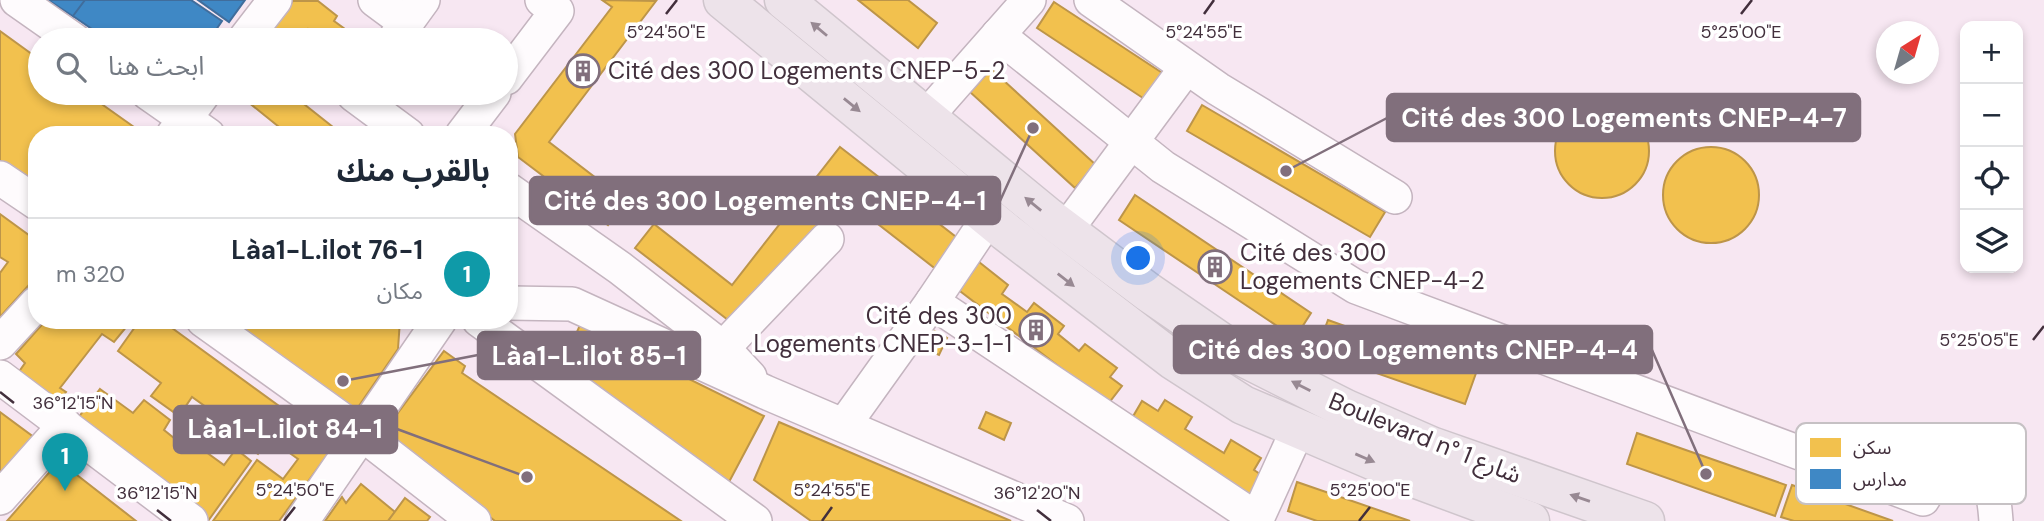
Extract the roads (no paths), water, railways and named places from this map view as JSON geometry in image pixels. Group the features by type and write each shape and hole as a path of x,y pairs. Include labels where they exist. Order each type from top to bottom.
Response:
{"main road":[{"name":"Boulevard n° شارع 1","path":"723,0 1074,286 1173,360 1243,405 1414,478 1530,521"},
{"name":"Boulevard n° شارع 1","path":"784,0 1066,230 1148,292 1241,356 1346,409 1431,446 1645,521"}],"street":[{"path":"18,0 57,28"},
{"path":"253,28 275,0"},
{"path":"375,0 408,21"},
{"path":"518,62 557,11 542,0"},
{"path":"926,117 1029,0"},
{"path":"1091,0 1186,68 1395,197"},
{"path":"998,35 1163,167 1356,287 1796,452"},
{"path":"1066,230 1186,68"},
{"path":"168,105 192,120"},
{"path":"368,105 396,126"},
{"path":"469,126 485,105"},
{"path":"0,178 28,197"},
{"path":"518,196 620,268 723,348 765,392"},
{"path":"844,425 989,217"},
{"path":"723,348 827,239"},
{"path":"932,302 1257,520 1298,429"},
{"path":"518,303 572,304 765,392 1068,521"},
{"path":"0,343 28,313"},
{"path":"216,329 362,434 474,521"},
{"path":"302,521 434,329"},
{"path":"491,329 743,518"},
{"path":"0,377 191,521"},
{"path":"0,498 65,425"}],"place":[{"name":"Cité des 300 Logements CNEP-5-2","path":"583,71"},
{"name":"Cité des 300 Logements CNEP-4-1","path":"1033,128"},
{"name":"Cité des 300 Logements CNEP-4-7","path":"1286,171"},
{"name":"Cité des 300 Logements CNEP-4-2","path":"1215,267"},
{"name":"Cité des 300 Logements CNEP-3-1-1","path":"1036,330"},
{"name":"Làa1-L.ilot 85-1","path":"343,381"},
{"name":"Cité des 300 Logements CNEP-4-4","path":"1706,474"},
{"name":"Làa1-L.ilot 84-1","path":"527,477"},
{"name":"Làa1-L.ilot 76-1","path":"65,491"}]}
